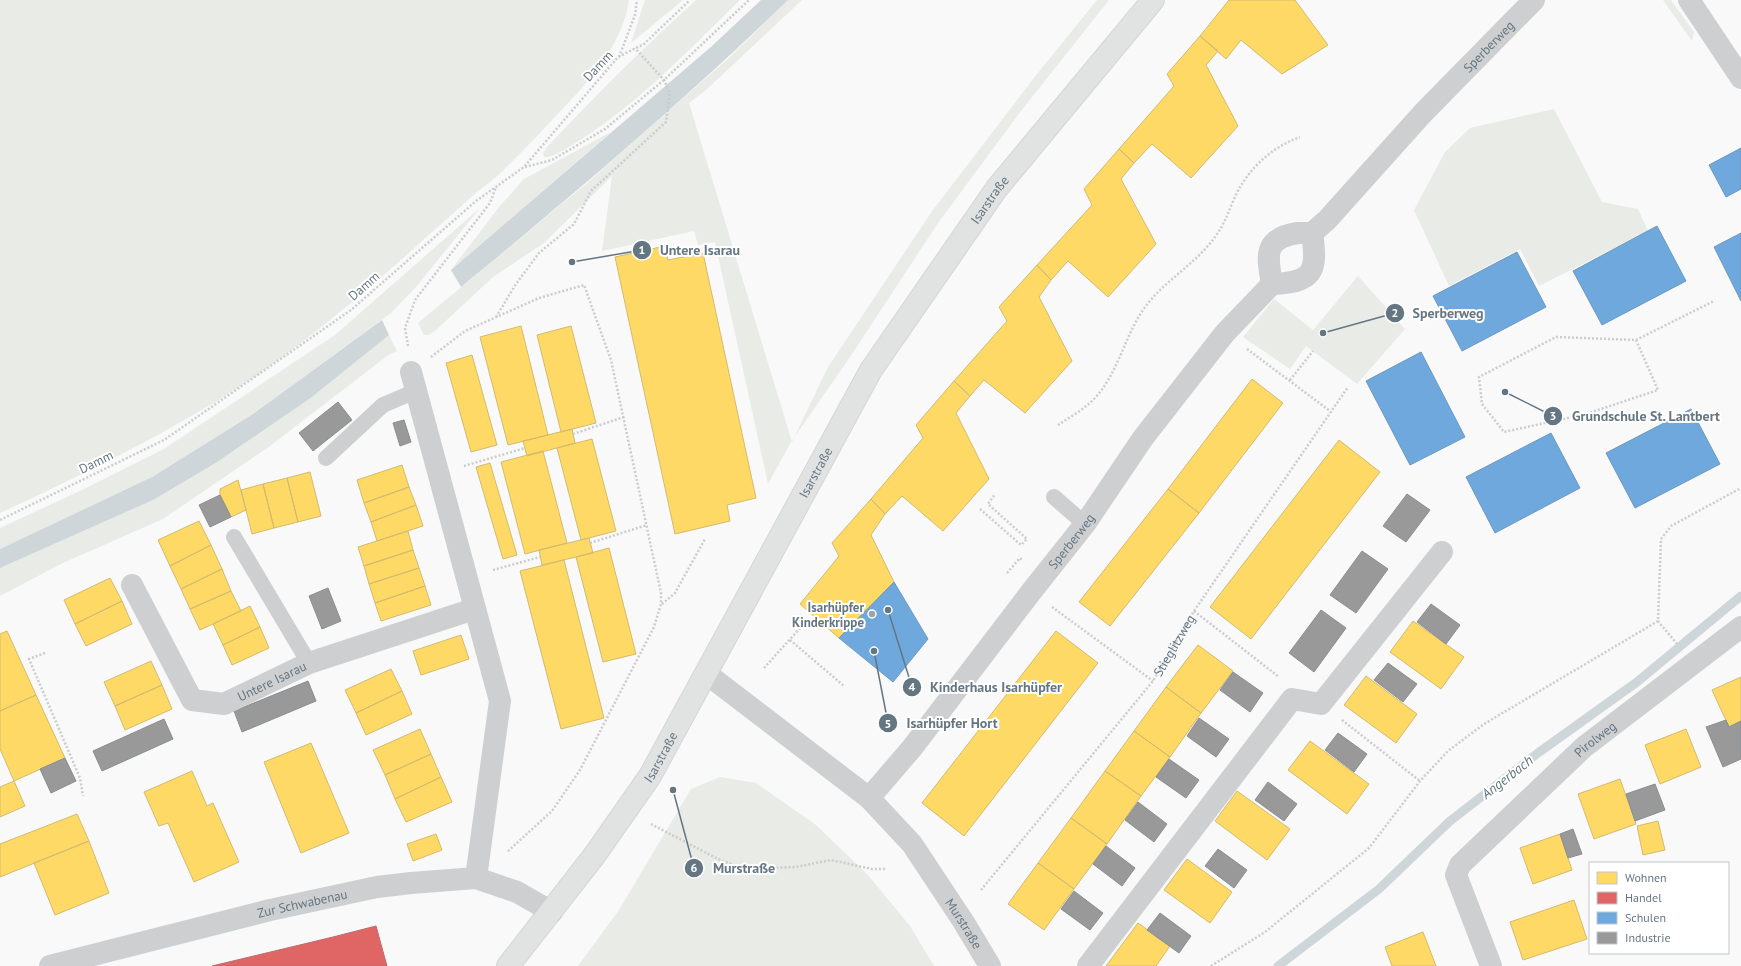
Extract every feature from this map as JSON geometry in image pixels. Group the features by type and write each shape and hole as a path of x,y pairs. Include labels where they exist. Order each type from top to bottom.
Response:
{"main road":[{"name":"Isarstraße","path":"508,966 552,912 594,856 650,776 871,370 997,188 1153,0"}],"street":[{"name":"Sperberweg","path":"1312,233 1327,220 1423,113 1534,0"},
{"path":"1688,0 1741,78"},
{"path":"1312,233 1315,259 1311,272 1296,282 1272,284 1268,263 1268,253 1272,245 1278,238 1287,235 1312,233"},
{"name":"Sperberweg","path":"869,798 912,748 1085,524 1143,438 1225,333 1272,284"},
{"path":"414,382 500,701 476,878"},
{"path":"1088,966 1292,699 1321,704 1442,552"},
{"name":"Untere Isarau","path":"132,585 192,700 224,704 310,663 474,609"},
{"name":"Pirolweg","path":"1490,966 1456,876 1460,865 1584,747 1741,627"},
{"name":"Murstraße","path":"706,674 869,798 912,844 964,921 990,966"},
{"name":"Zur Schwabenau","path":"50,966 262,912 377,887 440,880 476,878 517,892 552,912"}],"lane":[{"path":"326,458 383,405 414,382"},
{"path":"1054,497 1085,524"},
{"path":"234,537 310,663"}],"path":[{"path":"618,57 635,14 636,0"},
{"name":"Damm","path":"0,520 164,440 351,310 476,201 524,167 618,57 644,44 690,0"},
{"path":"524,167 552,160 605,129 664,80 749,0"},
{"path":"496,318 516,284 539,253 574,224 591,191 666,122 670,93 664,80 635,48"},
{"path":"1058,424 1094,398 1117,362 1143,310 1168,284 1204,251 1226,220 1234,198 1254,168 1270,152 1285,143 1300,137"},
{"path":"414,382 405,328 415,300 490,203 496,187"},
{"path":"414,382 465,331 539,298 584,286 611,360 661,593 662,604 654,627 580,770 552,811 506,853"},
{"path":"1636,340 1658,390 1586,414 1504,432 1482,404 1479,377 1556,337 1636,340 1714,301"},
{"path":"1225,333 1330,411"},
{"path":"1290,380 1313,352"},
{"name":"Stieglitzweg","path":"981,890 1153,680 1194,611 1330,411 1348,387"},
{"path":"573,434 624,417"},
{"path":"438,473 525,448"},
{"path":"1211,966 1265,932 1369,848 1420,781 1448,751 1484,724 1658,621 1661,539 1671,526 1741,488"},
{"path":"980,509 1021,545 1027,539 988,504 995,494"},
{"path":"590,543 647,525"},
{"path":"662,604 675,593 705,539"},
{"path":"466,577 540,557"},
{"path":"1031,592 1153,680"},
{"path":"1194,611 1286,682 1292,699"},
{"path":"764,668 802,626"},
{"path":"790,640 844,686"},
{"path":"45,653 29,659 80,778 83,796"},
{"path":"1321,704 1420,781"},
{"path":"651,824 718,859 744,869 796,867 831,860 872,869 885,868"}],"shaded area":[{"path":"0,0 629,0 625,19 617,38 607,56 581,89 502,171 336,316 276,361 216,402 94,468 0,513"},
{"path":"645,0 683,0 631,43"},
{"path":"696,0 740,0 700,40 637,98 593,132 554,155 544,157 543,153 547,147 583,109"},
{"path":"761,0 788,0 709,75 628,147 461,287 451,270 712,46"},
{"path":"788,0 802,0 706,90 689,103 792,441 768,484 715,242 698,245 694,231 602,251 612,176 544,243 493,277 436,330 429,335 424,335 418,323 587,183 730,57"},
{"path":"1097,0 1109,0 1021,111 938,223 848,360 794,437 828,367 933,210 1033,79"},
{"path":"1663,0 1671,0 1694,32 1692,41"},
{"path":"1554,109 1602,202 1638,209 1648,231 1539,286 1520,249 1449,286 1414,210 1445,152 1470,128"},
{"path":"611,132 451,270 499,207 524,179"},
{"path":"480,208 416,287 391,313 253,414 152,477 0,549 0,528 82,490 164,449 335,335"},
{"path":"1358,276 1405,329 1357,384 1306,346 1290,369 1243,337 1274,299 1313,330"},
{"path":"382,320 389,335 312,397 217,462 153,500 0,568 0,549 152,477 253,414"},
{"path":"389,335 397,351 387,356 270,446 163,519 63,563 0,596 0,568 153,500 312,397"},
{"path":"720,777 756,783 816,825 868,875 910,926 934,966 578,966 619,910 691,789"}],"building: Wohnen":[{"path":"1229,0 1295,0 1328,45 1282,74 1241,40 1226,59 1200,36"},
{"path":"1200,36 1218,51 1206,65 1238,126 1191,178 1152,144 1134,163 1119,149 1174,86 1167,74"},
{"path":"1119,149 1134,163 1121,179 1156,244 1108,297 1068,261 1051,280 1037,265 1092,205 1084,189"},
{"path":"665,246 668,260 703,253 756,498 727,505 730,521 675,534 615,257"},
{"path":"1037,265 1051,280 1039,297 1072,361 1025,413 984,380 970,396 954,381 1007,321 999,307"},
{"path":"521,326 548,435 508,445 480,337"},
{"path":"571,326 596,423 561,432 537,335"},
{"path":"472,355 497,445 471,452 446,363"},
{"path":"1252,379 1283,403 1199,513 1168,489"},
{"path":"954,381 970,396 956,413 989,479 943,531 902,496 885,514 871,499 923,438 916,425"},
{"path":"572,429 575,443 527,456 523,441"},
{"path":"592,439 616,531 581,540 557,448"},
{"path":"1339,440 1380,472 1251,639 1210,607"},
{"path":"543,451 567,543 525,554 501,462"},
{"path":"490,463 517,555 503,559 476,467"},
{"path":"402,465 409,487 364,503 357,480"},
{"path":"310,472 321,516 298,522 287,478"},
{"path":"287,478 298,522 274,528 263,484"},
{"path":"238,480 246,510 231,517 220,495 220,489"},
{"path":"263,484 274,528 252,534 241,490"},
{"path":"409,487 416,505 371,522 364,503"},
{"path":"1168,489 1199,513 1110,626 1079,602"},
{"path":"871,499 885,514 871,535 894,582 839,638 800,604 839,556 832,543"},
{"path":"416,505 423,526 377,541 371,522"},
{"path":"199,521 211,545 170,566 158,540"},
{"path":"408,531 413,550 364,566 358,547"},
{"path":"589,538 593,553 542,565 539,550"},
{"path":"211,545 222,569 181,589 170,566"},
{"path":"609,548 636,654 603,662 576,557"},
{"path":"413,550 419,568 369,584 364,566"},
{"path":"564,560 604,718 561,729 520,571"},
{"path":"419,568 425,586 375,603 369,584"},
{"path":"222,569 231,591 190,609 181,589"},
{"path":"110,578 122,601 75,624 64,600"},
{"path":"425,586 431,605 381,621 375,603"},
{"path":"231,591 241,611 200,630 190,609"},
{"path":"122,601 132,624 86,646 75,624"},
{"path":"250,606 260,627 223,645 213,624"},
{"path":"1413,621 1464,657 1441,689 1390,652"},
{"path":"260,627 269,648 232,665 223,645"},
{"path":"7,631 36,695 0,711 0,634"},
{"path":"1056,631 1098,663 964,836 922,803"},
{"path":"461,635 469,659 421,675 413,651"},
{"path":"1198,645 1233,671 1201,713 1166,687"},
{"path":"151,661 162,685 115,706 104,682"},
{"path":"391,669 402,691 356,713 345,690"},
{"path":"1366,676 1417,714 1396,743 1344,705"},
{"path":"1741,677 1741,721 1729,727 1712,690"},
{"path":"162,685 172,709 125,730 115,706"},
{"path":"1166,687 1201,713 1170,757 1134,731"},
{"path":"402,691 412,714 366,735 356,713"},
{"path":"36,695 65,758 14,781 0,749 0,711"},
{"path":"420,729 431,754 385,775 373,750"},
{"path":"1686,729 1701,767 1660,784 1645,745"},
{"path":"1134,731 1170,757 1141,796 1105,771"},
{"path":"1310,741 1369,784 1347,814 1288,770"},
{"path":"311,743 349,833 301,853 264,762"},
{"path":"431,754 441,777 395,799 385,775"},
{"path":"192,771 207,806 213,803 239,862 194,882 168,823 159,826 144,792"},
{"path":"1105,771 1141,796 1107,844 1071,818"},
{"path":"441,777 452,802 406,822 395,799"},
{"path":"1620,779 1636,824 1594,839 1578,794"},
{"path":"14,781 25,806 0,817 0,787"},
{"path":"1237,791 1290,829 1267,860 1215,821"},
{"path":"77,814 89,841 0,877 0,844"},
{"path":"1071,818 1107,844 1074,889 1038,863"},
{"path":"1658,821 1665,850 1643,855 1637,826"},
{"path":"436,834 442,850 413,861 407,844"},
{"path":"1560,834 1572,870 1533,884 1520,848"},
{"path":"89,841 109,893 55,915 34,863"},
{"path":"1187,859 1232,892 1210,923 1164,890"},
{"path":"1038,863 1074,889 1044,930 1008,904"},
{"path":"1574,900 1587,939 1523,960 1510,922"},
{"path":"1138,923 1170,946 1156,966 1106,966"},
{"path":"1423,932 1436,966 1392,966 1385,947"}],"building: Handel":[{"path":"376,926 387,966 212,966 333,937"}],"building: Schulen":[{"path":"1741,148 1741,189 1726,197 1709,165"},
{"path":"1657,226 1686,281 1602,325 1573,271"},
{"path":"1741,233 1741,301 1714,247"},
{"path":"1517,252 1546,307 1462,351 1433,296"},
{"path":"1421,352 1465,437 1410,465 1366,381"},
{"path":"1691,409 1720,464 1635,508 1606,453"},
{"path":"1551,433 1580,488 1495,533 1466,477"},
{"path":"894,582 928,639 893,682 839,638"}],"building: Industrie":[{"path":"338,402 352,420 313,451 299,433"},
{"path":"404,420 411,442 400,446 393,423"},
{"path":"1407,494 1430,510 1406,542 1383,526"},
{"path":"220,495 231,517 210,527 199,505"},
{"path":"1362,551 1388,569 1356,613 1330,595"},
{"path":"328,588 341,621 322,629 309,596"},
{"path":"1431,604 1460,625 1446,644 1417,622"},
{"path":"1321,610 1346,628 1314,672 1289,653"},
{"path":"1388,663 1417,684 1403,702 1374,680"},
{"path":"1233,672 1263,693 1250,712 1220,690"},
{"path":"308,681 316,701 242,732 234,711"},
{"path":"1199,718 1229,739 1216,757 1187,736"},
{"path":"164,719 173,739 102,771 93,751"},
{"path":"1726,720 1729,727 1741,721 1741,759 1723,767 1706,727"},
{"path":"1338,733 1367,754 1354,772 1325,750"},
{"path":"65,758 76,781 51,793 40,769"},
{"path":"1169,759 1199,780 1186,798 1156,777"},
{"path":"1268,782 1297,804 1284,821 1255,800"},
{"path":"1655,784 1665,810 1635,821 1626,794"},
{"path":"1138,802 1167,824 1154,842 1125,820"},
{"path":"1573,829 1582,854 1568,858 1560,834"},
{"path":"1106,846 1135,868 1122,886 1093,864"},
{"path":"1218,849 1247,870 1234,888 1205,866"},
{"path":"1074,891 1103,913 1090,930 1061,909"},
{"path":"1160,913 1191,936 1179,953 1147,930"}],"waterway":[{"name":"Angerbach","path":"1278,966 1379,889 1450,821 1538,753 1637,682 1741,596"}],"place":[{"name":"Untere Isarau","path":"572,262"},
{"name":"Sperberweg","path":"1323,333"},
{"name":"Grundschule St. Lantbert","path":"1505,392"},
{"name":"Kinderhaus Isarhüpfer","path":"888,610"},
{"name":"Isarhüpfer Kinderkrippe","path":"872,614"},
{"name":"Isarhüpfer Hort","path":"874,651"},
{"name":"Murstraße","path":"673,790"}]}
